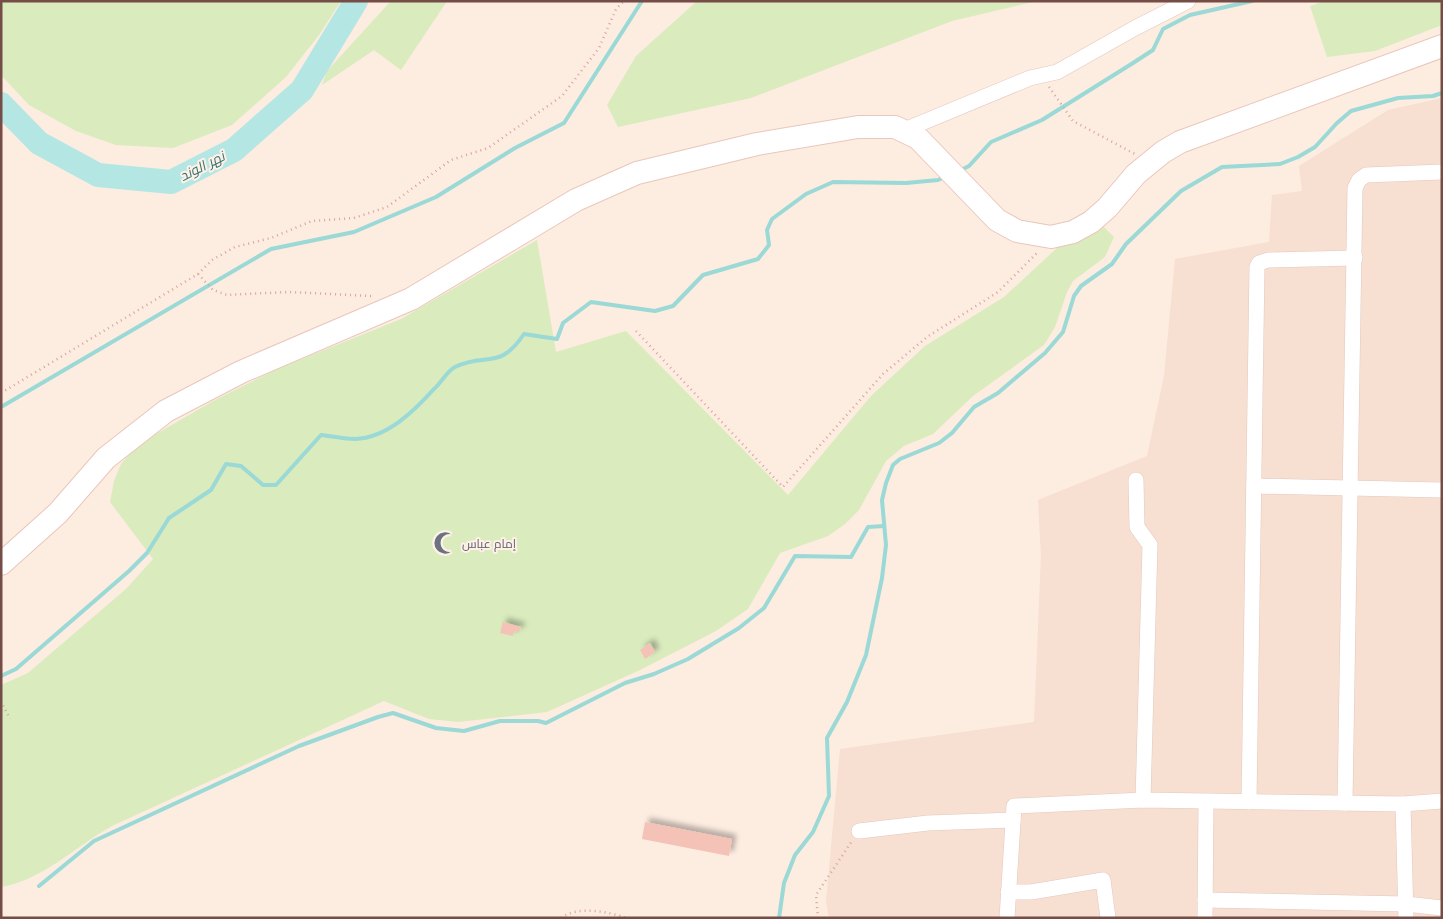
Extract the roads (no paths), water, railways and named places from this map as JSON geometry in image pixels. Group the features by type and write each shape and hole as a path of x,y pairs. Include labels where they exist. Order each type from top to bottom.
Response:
{"main road":[{"path":"1,564 58,513 106,458 166,411 241,372 411,299 576,200 637,173 757,144 858,127 895,127 918,138 984,209 1006,226 1028,235 1051,237 1073,232 1092,222 1149,163 1172,147 1198,134 1442,46"}],"street":[{"path":"902,131 1030,78 1057,72 1135,28 1188,1"},
{"path":"1345,803 1355,188 1359,180 1370,174 1442,172"},
{"path":"1249,802 1257,267 1260,263 1268,260 1355,258"},
{"path":"1136,480 1137,527 1150,545 1143,800"},
{"path":"1254,486 1442,490"},
{"path":"1007,918 1014,806 1143,800 1403,804 1442,800"},
{"path":"1205,918 1206,802"},
{"path":"1403,804 1406,911"},
{"path":"859,832 928,823 1013,820"},
{"path":"1008,892 1031,892 1103,880 1108,918"},
{"path":"1205,900 1406,911 1442,908"}],"waterway":[{"name":"نهر الوند","path":"1,104 39,143 98,175 171,182 234,150 302,90 356,1"},
{"path":"1,407 271,249 354,232 436,197 515,148 564,123 642,1"},
{"path":"959,171 969,166 991,142 1042,120 1153,50 1163,29 1190,15 1252,1"},
{"path":"779,918 784,883 795,855 813,832 829,796 827,738 847,702 866,655 882,578 886,545 882,500 893,465 900,459 939,443 952,433 974,407 998,393 1045,353 1063,332 1074,296 1081,286 1112,264 1126,244 1181,191 1222,167 1280,164 1298,157 1315,147 1351,111 1398,98 1433,96 1442,93"},
{"path":"1,676 16,669 129,571 147,553 169,518 211,490 226,464 241,466 263,485 276,485 321,435 355,439 378,434 389,429 418,406 449,371 455,367 466,363 500,357 507,353 524,334 557,339 563,323 591,302 655,311 673,306 703,275 758,259 769,245 767,230 772,219 806,194 833,182 906,183 938,180 945,177"},
{"path":"39,886 94,841 299,746 378,717 393,713 436,728 464,731 500,721 538,721 546,723 625,683 654,674 688,659 739,628 764,608 795,556 851,557 868,527 884,526"}],"place":[{"name":"إمام عباس","path":"445,543"}]}
